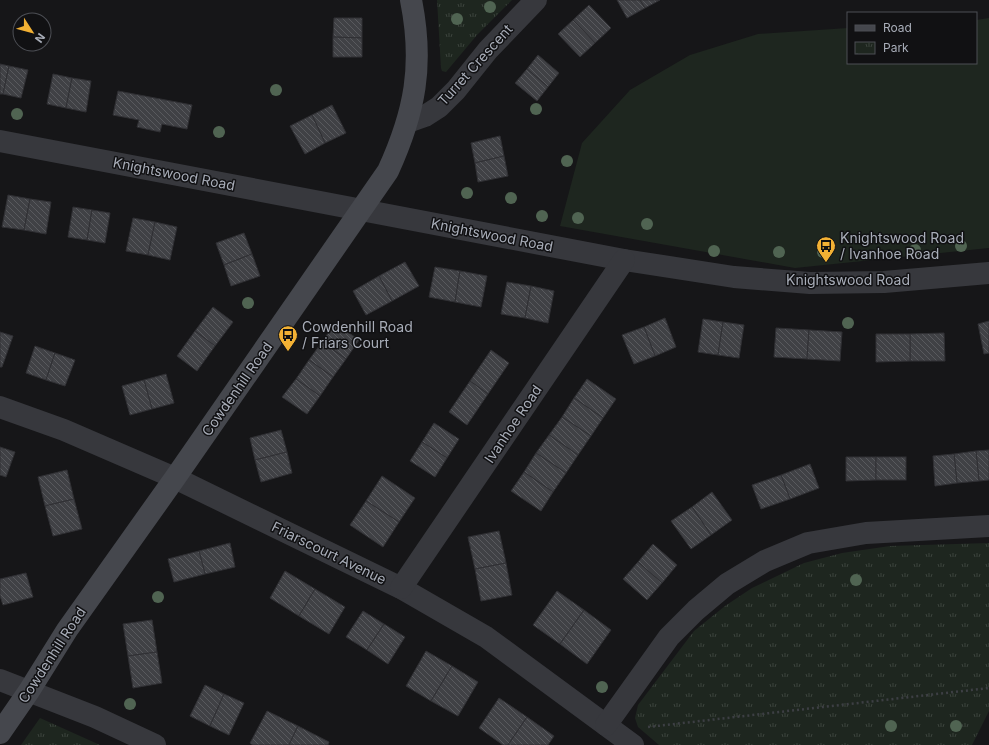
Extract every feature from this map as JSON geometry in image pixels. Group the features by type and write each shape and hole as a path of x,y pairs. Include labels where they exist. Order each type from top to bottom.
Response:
{"street":[{"name":"Cowdenhill Road","path":"0,733 29,691 67,630 175,478 388,171 401,143 408,122 416,84 418,53 411,0"},
{"name":"Turret Crescent","path":"408,122 425,116 439,107 456,90 488,50 536,0"},
{"name":"Knightswood Road","path":"0,141 624,260 734,277 810,283 884,282 989,273"},
{"name":"Ivanhoe Road","path":"401,588 624,260"},
{"name":"Friarscourt Avenue","path":"0,407 64,430 175,478 401,588 486,637 632,745"},
{"path":"610,728 669,637 696,610 727,584 765,561 808,543 866,533 989,526"},
{"path":"0,680 94,717 155,745"}],"path":[{"path":"610,728 989,688"}],"green space":[{"path":"437,0 512,0 477,35 446,72 442,71 441,68"},
{"path":"989,18 989,248 795,268 560,226 582,143 630,90 690,55 758,34 847,28 847,64 977,64 977,20"},
{"path":"989,543 989,711 972,745 659,745 638,727 635,718 638,705 694,631 725,606 752,588 804,563 842,553 890,546"},
{"path":"40,718 100,745 21,745"}],"building":[{"path":"617,0 640,0 645,8 627,18"},
{"path":"640,0 660,0 645,8"},
{"path":"589,5 611,28 595,43 573,20"},
{"path":"334,18 362,18 362,38 333,37"},
{"path":"573,20 595,43 580,57 558,34"},
{"path":"333,37 362,38 362,57 333,57"},
{"path":"538,55 559,73 548,87 527,69"},
{"path":"0,64 9,66 3,94 0,94"},
{"path":"9,66 28,70 21,98 3,94"},
{"path":"527,69 548,87 537,101 515,83"},
{"path":"53,74 72,78 66,108 47,104"},
{"path":"72,78 91,81 86,112 66,108"},
{"path":"118,91 192,105 187,129 162,124 160,132 137,127 139,120 113,115"},
{"path":"332,105 346,133 325,143 312,115"},
{"path":"312,115 325,143 305,154 290,126"},
{"path":"500,136 504,156 475,163 471,143"},
{"path":"504,156 508,176 478,182 475,163"},
{"path":"8,195 30,199 24,230 2,227"},
{"path":"30,199 51,202 46,234 24,230"},
{"path":"73,207 92,210 87,240 68,237"},
{"path":"92,210 110,213 105,243 87,240"},
{"path":"133,218 155,222 148,255 126,251"},
{"path":"155,222 177,227 170,260 148,255"},
{"path":"244,233 252,254 224,265 216,243"},
{"path":"252,254 260,276 231,286 224,265"},
{"path":"405,262 419,286 392,301 379,276"},
{"path":"435,267 460,271 455,302 429,297"},
{"path":"460,271 487,276 481,307 455,302"},
{"path":"379,276 392,301 366,315 353,291"},
{"path":"507,282 531,286 525,318 501,314"},
{"path":"531,286 554,291 548,323 525,318"},
{"path":"213,307 233,322 215,346 195,331"},
{"path":"665,318 676,347 655,356 644,327"},
{"path":"703,319 723,322 718,355 698,352"},
{"path":"989,321 989,353 984,354 978,324"},
{"path":"723,322 744,325 739,358 718,355"},
{"path":"335,323 359,340 346,359 322,342"},
{"path":"644,327 655,356 634,364 622,335"},
{"path":"776,328 809,330 807,359 774,357"},
{"path":"809,330 842,332 840,361 807,359"},
{"path":"195,331 215,346 197,371 177,356"},
{"path":"0,332 13,336 2,367 0,367"},
{"path":"944,333 945,361 910,361 910,334"},
{"path":"876,334 910,334 910,361 876,362"},
{"path":"322,342 346,359 333,377 309,360"},
{"path":"35,346 55,353 46,380 26,373"},
{"path":"491,350 509,363 488,394 470,381"},
{"path":"55,353 75,360 65,386 46,380"},
{"path":"309,360 333,377 320,396 296,379"},
{"path":"166,374 174,403 152,409 144,380"},
{"path":"296,379 320,396 307,414 282,397"},
{"path":"587,379 616,399 603,418 574,398"},
{"path":"144,380 152,409 130,415 122,386"},
{"path":"470,381 488,394 467,425 449,412"},
{"path":"574,398 603,418 591,436 562,417"},
{"path":"562,417 591,436 578,455 549,435"},
{"path":"434,423 459,439 447,458 422,442"},
{"path":"281,430 287,452 255,460 250,438"},
{"path":"549,435 578,455 566,473 536,453"},
{"path":"422,442 447,458 435,477 410,461"},
{"path":"0,447 15,452 6,477 0,475"},
{"path":"989,450 989,480 979,481 976,451"},
{"path":"976,451 979,481 957,483 954,454"},
{"path":"287,452 292,473 261,482 255,460"},
{"path":"536,453 566,473 553,492 524,472"},
{"path":"954,454 957,483 935,486 933,456"},
{"path":"846,457 876,457 876,480 846,481"},
{"path":"876,457 906,457 906,480 876,480"},
{"path":"810,464 819,488 790,499 781,475"},
{"path":"67,470 74,499 45,506 38,477"},
{"path":"524,472 553,492 541,511 511,491"},
{"path":"781,475 790,499 761,509 752,485"},
{"path":"382,476 415,498 399,522 366,501"},
{"path":"712,492 732,520 711,535 692,507"},
{"path":"74,499 82,529 53,536 45,506"},
{"path":"366,501 399,522 383,547 350,525"},
{"path":"692,507 711,535 691,549 671,521"},
{"path":"499,531 506,563 475,569 468,537"},
{"path":"230,543 235,567 205,574 199,551"},
{"path":"653,544 677,565 662,583 638,562"},
{"path":"199,551 205,574 174,582 168,559"},
{"path":"638,562 662,583 647,600 623,579"},
{"path":"506,563 512,595 481,601 475,569"},
{"path":"285,571 315,589 299,616 270,598"},
{"path":"26,573 33,597 3,605 0,596 0,579"},
{"path":"315,589 345,607 329,634 299,616"},
{"path":"557,591 584,610 560,644 533,625"},
{"path":"584,610 611,630 587,664 560,644"},
{"path":"363,611 384,624 367,650 346,637"},
{"path":"152,620 157,652 128,656 123,624"},
{"path":"384,624 405,637 388,664 367,650"},
{"path":"426,651 452,666 431,701 406,686"},
{"path":"157,652 162,683 133,688 128,656"},
{"path":"452,666 478,682 458,716 431,701"},
{"path":"205,685 224,694 210,726 190,716"},
{"path":"224,694 244,703 229,735 210,726"},
{"path":"499,698 527,717 508,745 503,745 479,728"},
{"path":"267,711 298,726 289,745 253,745 250,743"},
{"path":"527,717 554,736 548,745 508,745"},
{"path":"298,726 329,742 328,745 289,745"}],"place":[{"name":"Knightswood Road / Ivanhoe Road","path":"826,263"},
{"name":"Cowdenhill Road / Friars Court","path":"288,352"}]}
